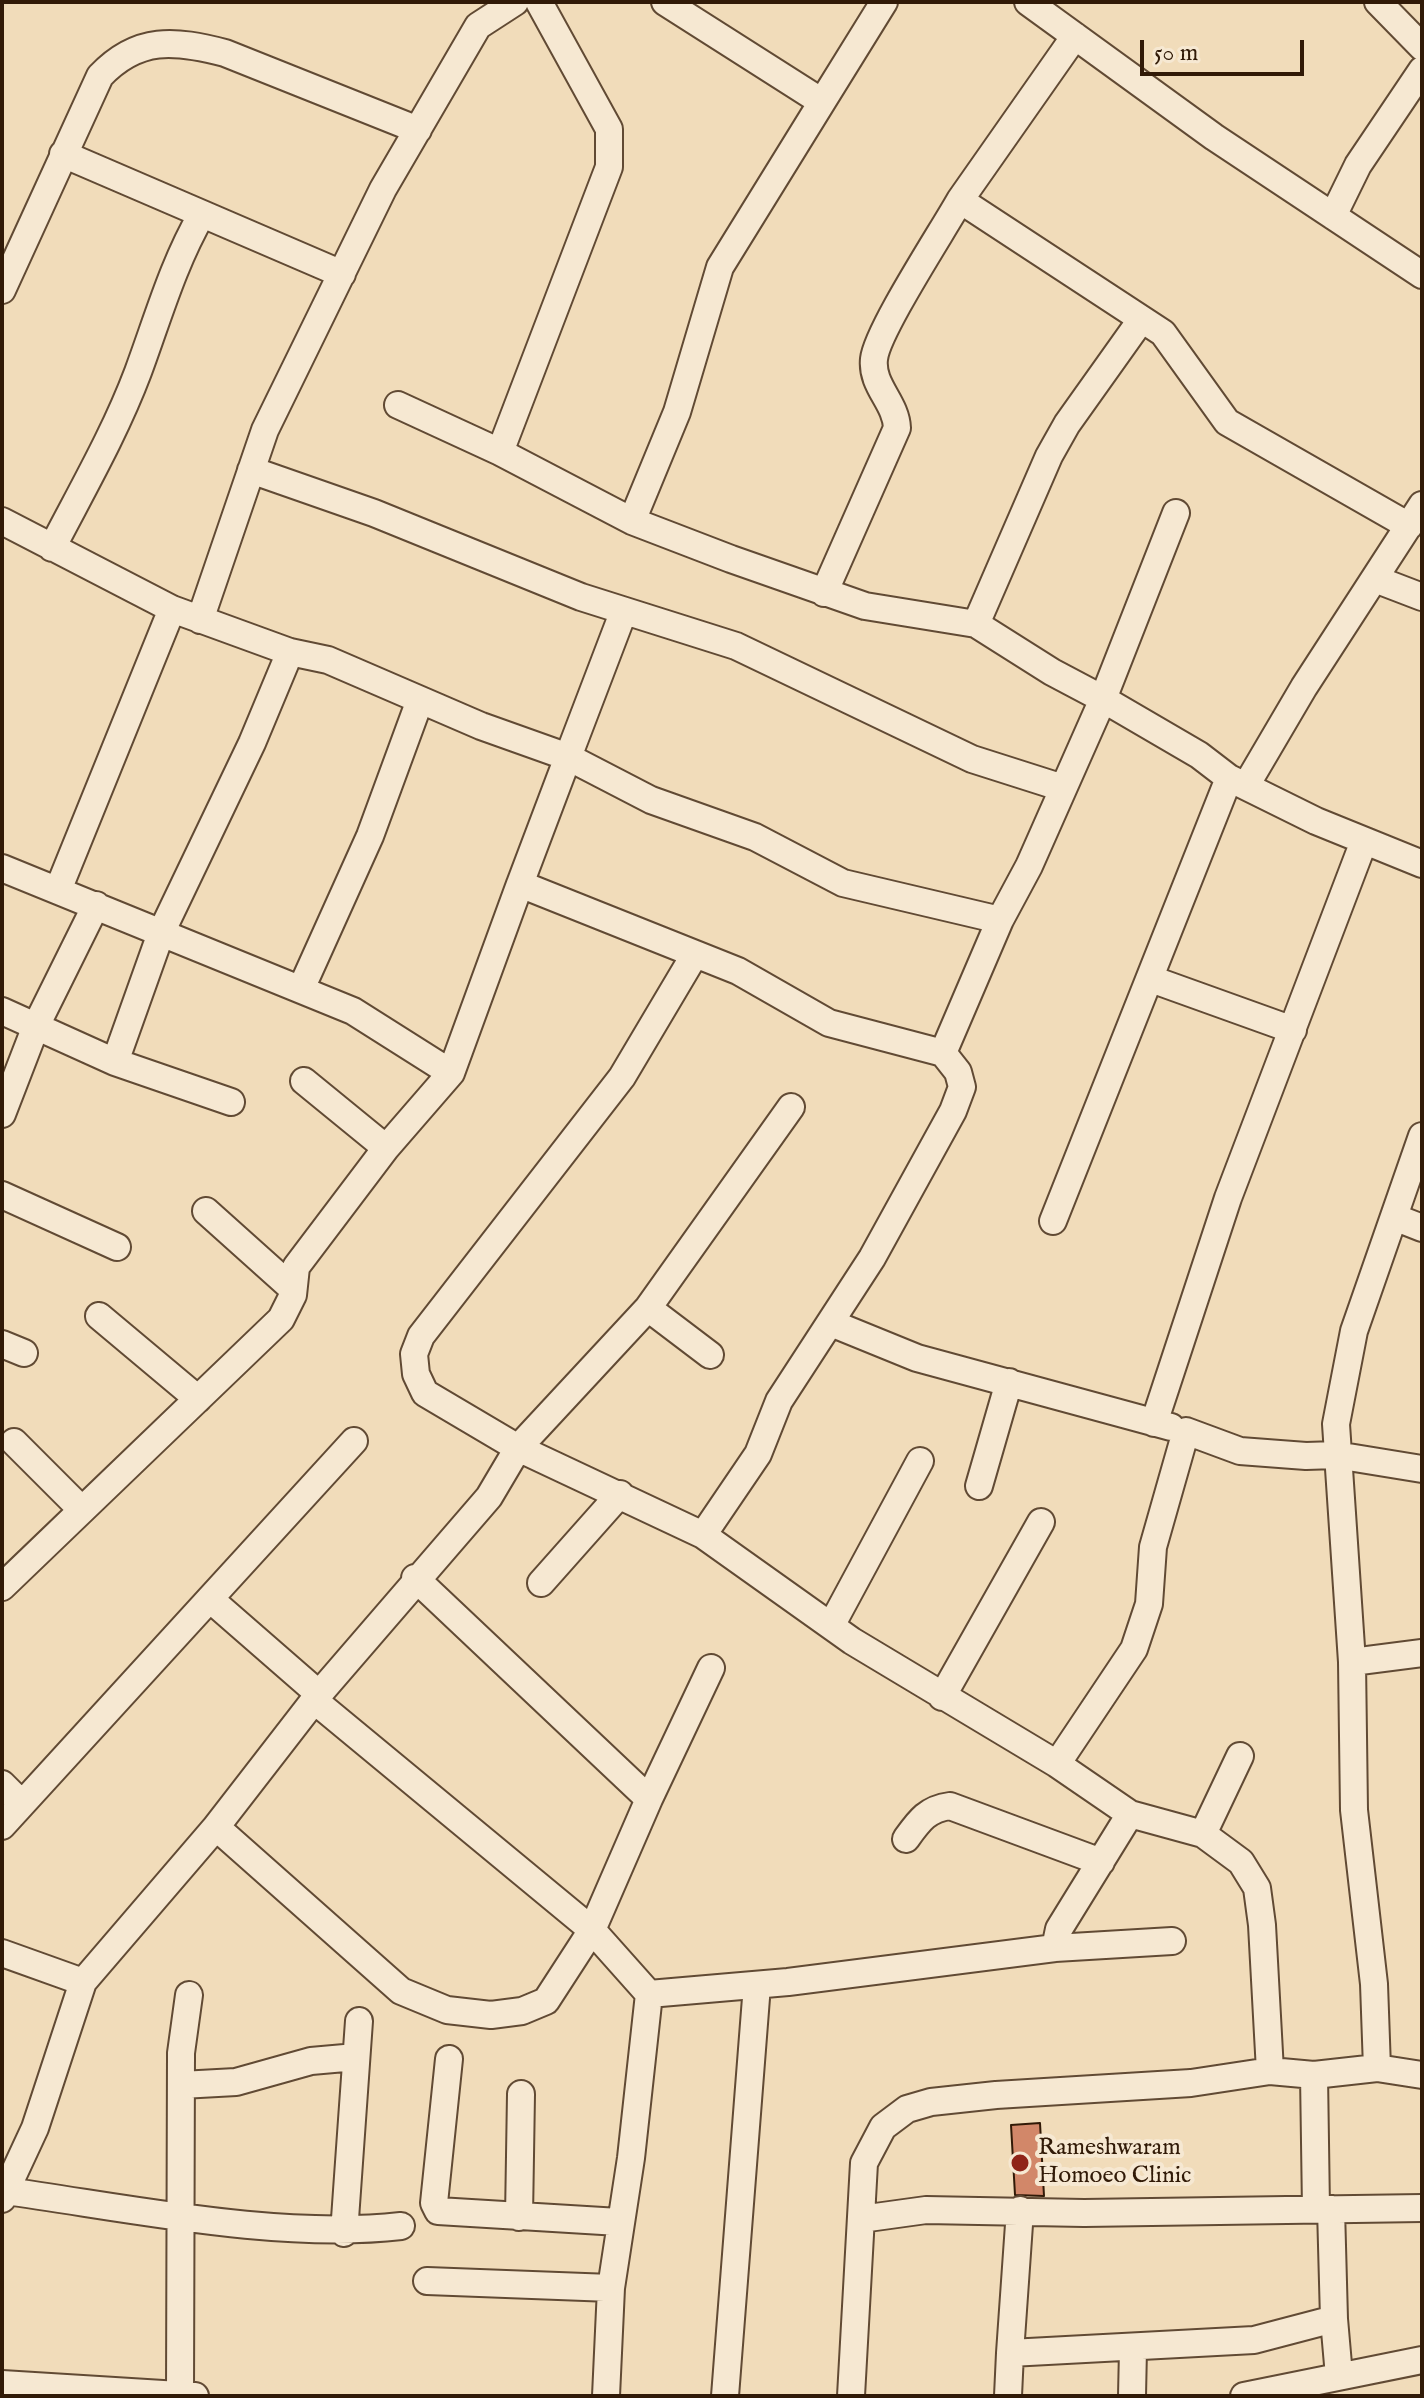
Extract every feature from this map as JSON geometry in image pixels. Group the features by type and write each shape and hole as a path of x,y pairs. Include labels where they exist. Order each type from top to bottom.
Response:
{"street":[{"path":"200,620 265,430 383,189 418,130 478,14 515,2"},
{"path":"500,452 609,167 612,146 609,129 539,2"},
{"path":"665,2 822,102"},
{"path":"632,521 677,412 720,267 884,2"},
{"path":"1028,2 1214,137 1422,275"},
{"path":"1378,2 1422,47"},
{"path":"824,593 897,428 897,413 874,377 878,343 960,200 1075,36"},
{"path":"2,290 100,76 120,55 152,44 193,44 225,53 418,130"},
{"path":"1333,216 1358,165 1422,70"},
{"path":"63,154 342,274"},
{"path":"960,200 1163,333 1227,422 1415,515 1238,781 1151,979 1053,1221"},
{"path":"52,548 125,402 182,248 202,214"},
{"path":"976,624 1049,456 1067,424 1141,320"},
{"path":"398,405 500,452 632,521 865,606 976,624 1238,781 1316,821 1422,864"},
{"path":"251,470 374,513 623,613 736,646 972,759 1063,788"},
{"path":"943,1053 1000,920 1029,866 1103,699 1176,513"},
{"path":"2,521 172,609 290,652 328,660 420,700 568,757 651,800 755,837 843,883 1000,920"},
{"path":"1375,579 1422,597"},
{"path":"58,890 172,609"},
{"path":"2,1587 281,1319 293,1289 296,1267 386,1148 451,1073 623,613"},
{"path":"115,1062 161,933 240,770 290,652"},
{"path":"301,989 370,836 420,700"},
{"path":"1154,1423 1228,1198 1364,841"},
{"path":"2,868 373,1020 451,1073"},
{"path":"520,884 738,971 829,1023 943,1053 958,1072 962,1087 953,1111 872,1258 779,1401 758,1454 703,1535"},
{"path":"2,1114 36,1026 96,905"},
{"path":"695,954 622,1077 421,1336 414,1354 416,1374 425,1393 518,1448 703,1535 831,1626 942,1697 1057,1764 1130,1814 1203,1834 1241,1862 1257,1888 1270,2071"},
{"path":"1151,979 1293,1030"},
{"path":"2,1011 115,1062 231,1102"},
{"path":"304,1081 386,1148"},
{"path":"401,2226 344,2233 4,2195 35,2128 83,1982 216,1827 415,1578 489,1497 518,1448 648,1308 791,1107"},
{"path":"1377,2068 1374,1984 1354,1810 1352,1662 1336,1424 1354,1331 1422,1136"},
{"path":"2,1195 117,1247"},
{"path":"206,1211 293,1289"},
{"path":"1394,1217 1422,1228"},
{"path":"648,1308 710,1355"},
{"path":"99,1316 198,1399"},
{"path":"831,1323 917,1358 1186,1431 1240,1451 1336,1455 1422,1469"},
{"path":"979,1486 1009,1382"},
{"path":"1057,1764 1134,1649 1149,1604 1153,1547 1186,1431"},
{"path":"2,1826 354,1441"},
{"path":"14,1442 82,1510"},
{"path":"831,1626 920,1461"},
{"path":"541,1583 620,1494"},
{"path":"942,1697 1041,1522"},
{"path":"415,1578 649,1799"},
{"path":"210,1599 317,1697 592,1930 649,1994 631,2158 611,2288 606,2396"},
{"path":"1352,1662 1422,1653"},
{"path":"216,1827 401,1991 447,2010 491,2015 522,2011 546,2001 592,1930 711,1668"},
{"path":"1203,1834 1240,1756"},
{"path":"2,1784 21,1803"},
{"path":"906,1839 922,1816 936,1808 950,1806 1101,1862"},
{"path":"1055,1948 1059,1929 1130,1814"},
{"path":"649,1994 757,1985 1055,1948 1172,1941"},
{"path":"2,1953 83,1982"},
{"path":"725,2396 757,1985"},
{"path":"2,2384 82,2392 187,2395 180,2215 181,2085 189,1995"},
{"path":"344,2233 359,2021"},
{"path":"181,2085 236,2082 311,2061 356,2057"},
{"path":"449,2059 434,2208 445,2213 619,2222"},
{"path":"851,2396 864,2163 883,2127 907,2109 931,2102 996,2095 1191,2083 1270,2071 1314,2075 1377,2068 1422,2075"},
{"path":"1314,2075 1339,2376"},
{"path":"519,2217 521,2094"},
{"path":"861,2219 926,2210 1422,2208"},
{"path":"1008,2396 1020,2210"},
{"path":"427,2281 611,2288"},
{"path":"1010,2353 1133,2349 1254,2340 1334,2319"},
{"path":"1132,2396 1133,2349"},
{"path":"1244,2396 1422,2360"}],"building":[{"path":"1040,2123 1044,2196 1015,2195 1011,2125"}],"place":[{"name":"Rameshwaram Homoeo Clinic","path":"1020,2163"}]}
